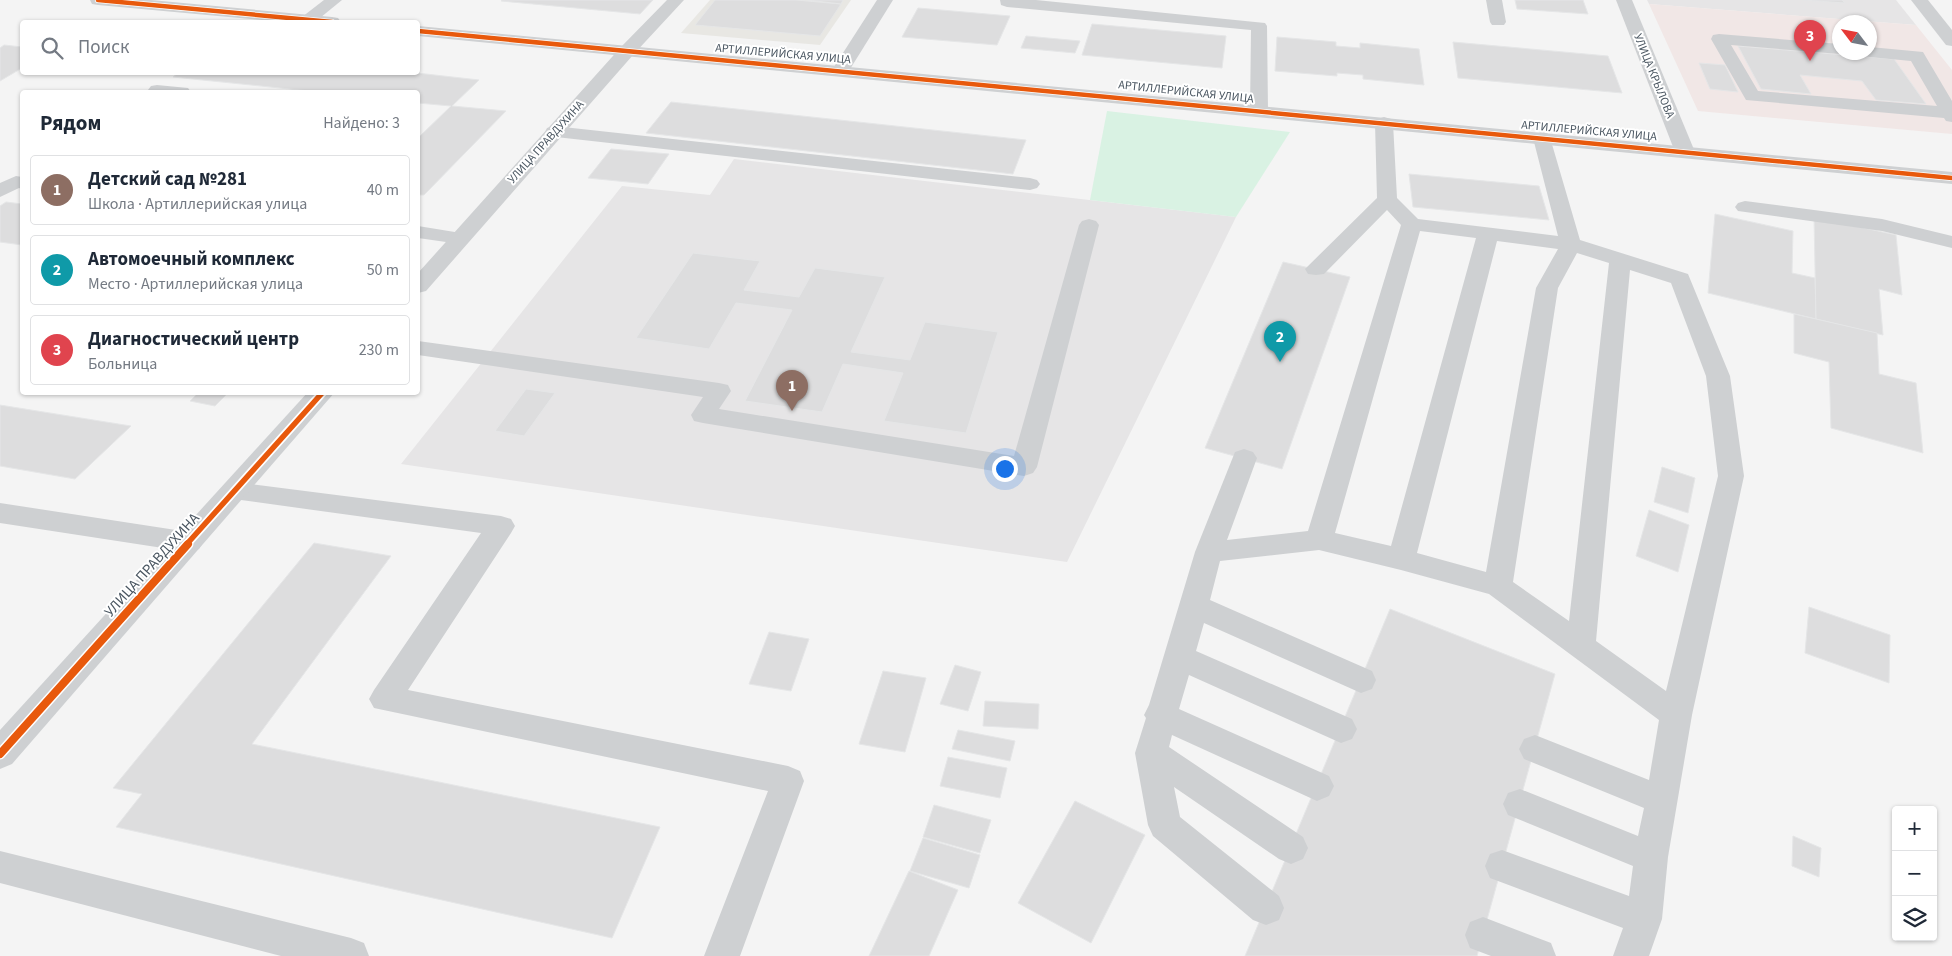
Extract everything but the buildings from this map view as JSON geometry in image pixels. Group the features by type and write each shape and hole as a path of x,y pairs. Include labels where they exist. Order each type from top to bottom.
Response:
{"street":[{"path":"98,0 308,20"},
{"name":"УЛИЦА ПРАВДУХИНА","path":"420,284 627,51 676,0"},
{"name":"УЛИЦА КРЫЛОВА","path":"1624,0 1685,152"},
{"path":"1919,0 1952,41"},
{"name":"АРТИЛЛЕРИЙСКАЯ УЛИЦА","path":"420,31 842,70 1952,178"},
{"name":"УЛИЦА ПРАВДУХИНА","path":"0,754 320,395"}],"lane":[{"path":"308,20 334,0"},
{"path":"842,70 885,0"},
{"path":"1008,0 1007,2 1259,26 1259,111"},
{"path":"1494,0 1498,22"},
{"path":"1832,48 1719,39 1752,96 1950,115"},
{"path":"1877,53 1917,56 1950,115"},
{"path":"1384,123 1387,198 1412,224 1571,244 1680,279 1718,376 1731,476 1676,715 1651,857 1644,919 1631,956"},
{"path":"554,132 1030,184"},
{"path":"1498,586 1547,288 1571,244 1542,138"},
{"path":"0,191 16,182 20,182"},
{"path":"1316,269 1387,198"},
{"path":"1745,207 1882,225 1952,243"},
{"path":"1319,540 1412,224"},
{"path":"420,348 719,391 703,415 1024,467 1089,225"},
{"path":"420,232 460,238"},
{"path":"1401,559 1488,234"},
{"path":"1581,646 1620,260"},
{"path":"1244,458 1208,552 1180,657 1160,715 1151,753 1165,825 1266,908"},
{"path":"235,491 500,526 385,699 788,781 722,956"},
{"path":"0,514 189,542"},
{"path":"1208,552 1319,540 1401,559 1498,586 1676,715"},
{"path":"1194,606 1361,680"},
{"path":"1180,657 1341,729"},
{"path":"1160,715 1317,786"},
{"path":"1535,749 1662,800"},
{"path":"1151,753 1291,848"},
{"path":"1520,804 1651,857"},
{"path":"1502,866 1644,919"},
{"path":"0,868 351,956"},
{"path":"1483,934 1538,956"}],"shaded area":[{"path":"710,0 851,0 820,45 681,33"},
{"path":"1647,0 1896,0 1916,25 1877,22 1877,15 1832,15 1832,18 1649,4"},
{"path":"1649,4 1832,18 1832,60 1877,60 1877,22 1916,25 1952,70 1952,134 1698,111"},
{"path":"734,159 1236,217 1067,562 401,464 622,186 710,195"}],"green space":[{"path":"1107,111 1290,132 1236,217 1090,200"}],"cycle path":[{"path":"98,0 311,20"},
{"path":"420,31 1952,178"},
{"path":"0,754 320,395"}],"place":[{"name":"Диагностический центр","path":"1810,61"},
{"name":"Автомоечный комплекс","path":"1280,362"},
{"name":"Детский сад №281","path":"792,411"}]}
